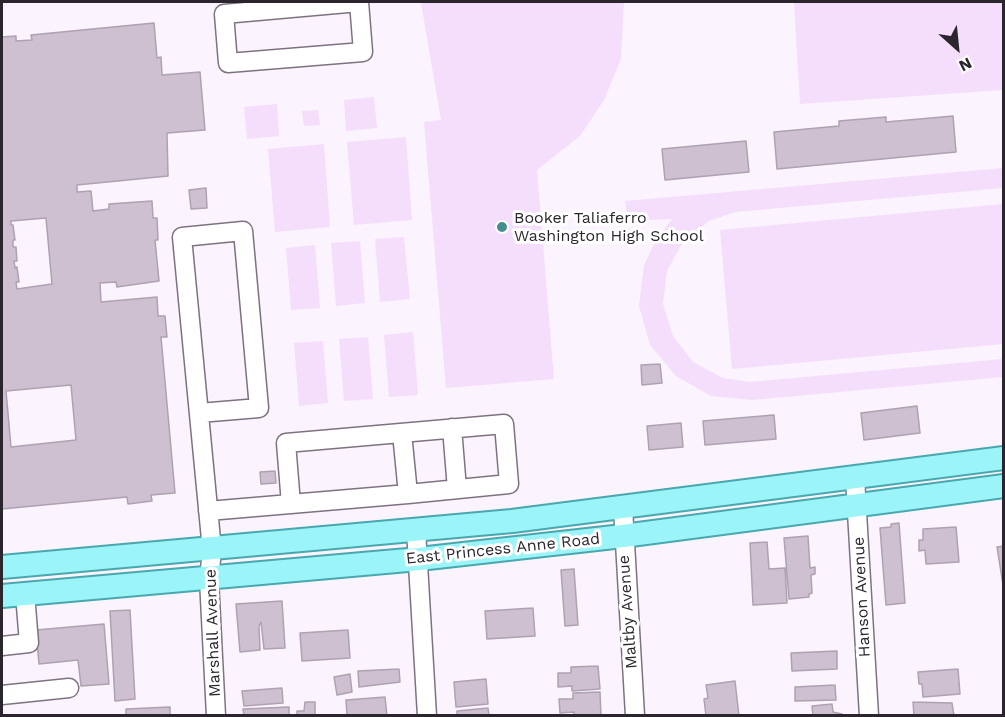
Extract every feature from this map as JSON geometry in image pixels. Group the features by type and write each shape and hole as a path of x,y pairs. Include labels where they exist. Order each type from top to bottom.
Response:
{"main road":[{"name":"East Princess Anne Road","path":"2,567 212,550 622,508 1004,458"},
{"name":"East Princess Anne Road","path":"2,596 419,559 857,507 1004,486"}],"street":[{"path":"359,2 363,52 228,63 224,14 359,2"},
{"name":"Marshall Avenue","path":"199,413 259,408 243,231 182,237 212,550 209,579 216,716"},
{"path":"208,512 509,484 504,424 286,443 291,504"},
{"path":"452,428 457,489"},
{"path":"402,433 408,494"},
{"name":"Hanson Avenue","path":"855,478 869,716"},
{"name":"Maltby Avenue","path":"622,508 635,716"},
{"path":"416,530 427,716"},
{"path":"2,646 29,643 25,594"},
{"path":"2,695 69,688"}],"shaded area":[{"path":"624,2 621,59 604,100 580,136 537,170 554,379 446,388 424,122 441,120 421,3"},
{"path":"794,2 1003,2 1003,90 800,104"},
{"path":"374,97 377,128 346,131 344,100"},
{"path":"277,104 279,136 247,139 244,107"},
{"path":"318,110 320,125 304,126 302,111"},
{"path":"406,137 412,220 354,225 347,142"},
{"path":"324,144 330,227 275,232 268,149"},
{"path":"1003,168 1003,188 735,212 709,221 683,242 667,271 663,304 673,336 693,362 723,378 750,382 1003,359 1003,377 752,400 711,396 676,376 650,345 639,306 644,265 656,240 672,219 628,221 625,201"},
{"path":"1003,204 1003,344 732,369 720,230"},
{"path":"404,237 410,299 380,302 375,239"},
{"path":"360,241 365,303 336,306 331,243"},
{"path":"315,245 320,308 291,310 286,248"},
{"path":"413,332 418,395 389,397 384,335"},
{"path":"368,337 373,399 344,401 339,339"},
{"path":"323,341 328,403 299,406 294,343"}],"building":[{"path":"154,23 157,58 161,57 162,75 200,72 205,130 167,133 168,176 77,185 77,192 91,191 93,211 109,209 109,204 152,201 153,218 157,218 158,240 155,240 159,281 117,287 116,282 100,283 101,302 157,297 158,316 165,316 167,337 161,337 175,493 151,495 152,501 128,504 127,497 2,509 2,37 16,36 16,41 32,40 31,35","holes":["46,218 52,284 17,289 16,282 19,282 14,261 17,261 16,247 13,247 13,240 15,240 11,221","71,385 76,440 11,447 6,391"]},
{"path":"953,116 956,152 777,169 774,132 839,126 839,121 886,117 886,122"},
{"path":"746,141 749,172 665,180 662,149"},
{"path":"206,188 207,208 191,209 189,190"},
{"path":"660,364 662,383 642,385 641,365"},
{"path":"917,406 920,433 864,440 861,413"},
{"path":"774,415 776,439 705,445 703,421"},
{"path":"681,423 683,447 649,450 647,426"},
{"path":"275,471 276,483 261,484 260,472"},
{"path":"899,523 905,603 886,605 880,528 891,527 891,524"},
{"path":"956,527 959,562 926,564 925,550 919,551 919,540 923,540 923,529"},
{"path":"808,536 810,568 815,567 815,574 811,575 812,593 809,597 789,599 784,538"},
{"path":"767,542 769,569 785,568 787,603 753,605 750,543"},
{"path":"1004,546 1004,585 1003,585 997,547"},
{"path":"574,569 578,625 565,626 561,570"},
{"path":"282,601 285,648 264,649 261,622 259,626 260,650 240,652 236,604"},
{"path":"533,608 535,636 487,639 485,611"},
{"path":"130,610 135,699 115,701 110,611"},
{"path":"104,624 109,684 81,686 78,660 39,664 36,630"},
{"path":"348,630 350,658 302,661 300,633"},
{"path":"837,651 837,669 792,671 791,653"},
{"path":"598,666 600,689 572,691 572,686 558,687 558,673 571,673 571,667"},
{"path":"399,669 400,682 359,687 358,671"},
{"path":"958,669 960,694 923,697 918,672"},
{"path":"350,674 352,692 337,695 334,677"},
{"path":"486,679 488,704 456,707 454,682"},
{"path":"735,681 739,716 706,716 704,699 708,698 706,685"},
{"path":"835,685 836,700 795,701 795,687"},
{"path":"282,688 283,703 244,706 242,691"},
{"path":"600,692 601,716 574,716 574,712 560,713 559,699 573,699 573,693"},
{"path":"385,697 387,716 347,716 346,700"},
{"path":"305,702 315,702 315,716 297,716 297,711 304,711"},
{"path":"913,702 952,703 954,716 914,716"},
{"path":"832,704 833,712 842,714 842,716 813,716 812,706"},
{"path":"170,707 170,715 126,716 126,709"},
{"path":"289,707 289,716 244,716 243,709"},
{"path":"488,708 489,716 457,716 457,711"}],"place":[{"name":"Booker Taliaferro Washington High School","path":"502,227"}]}
